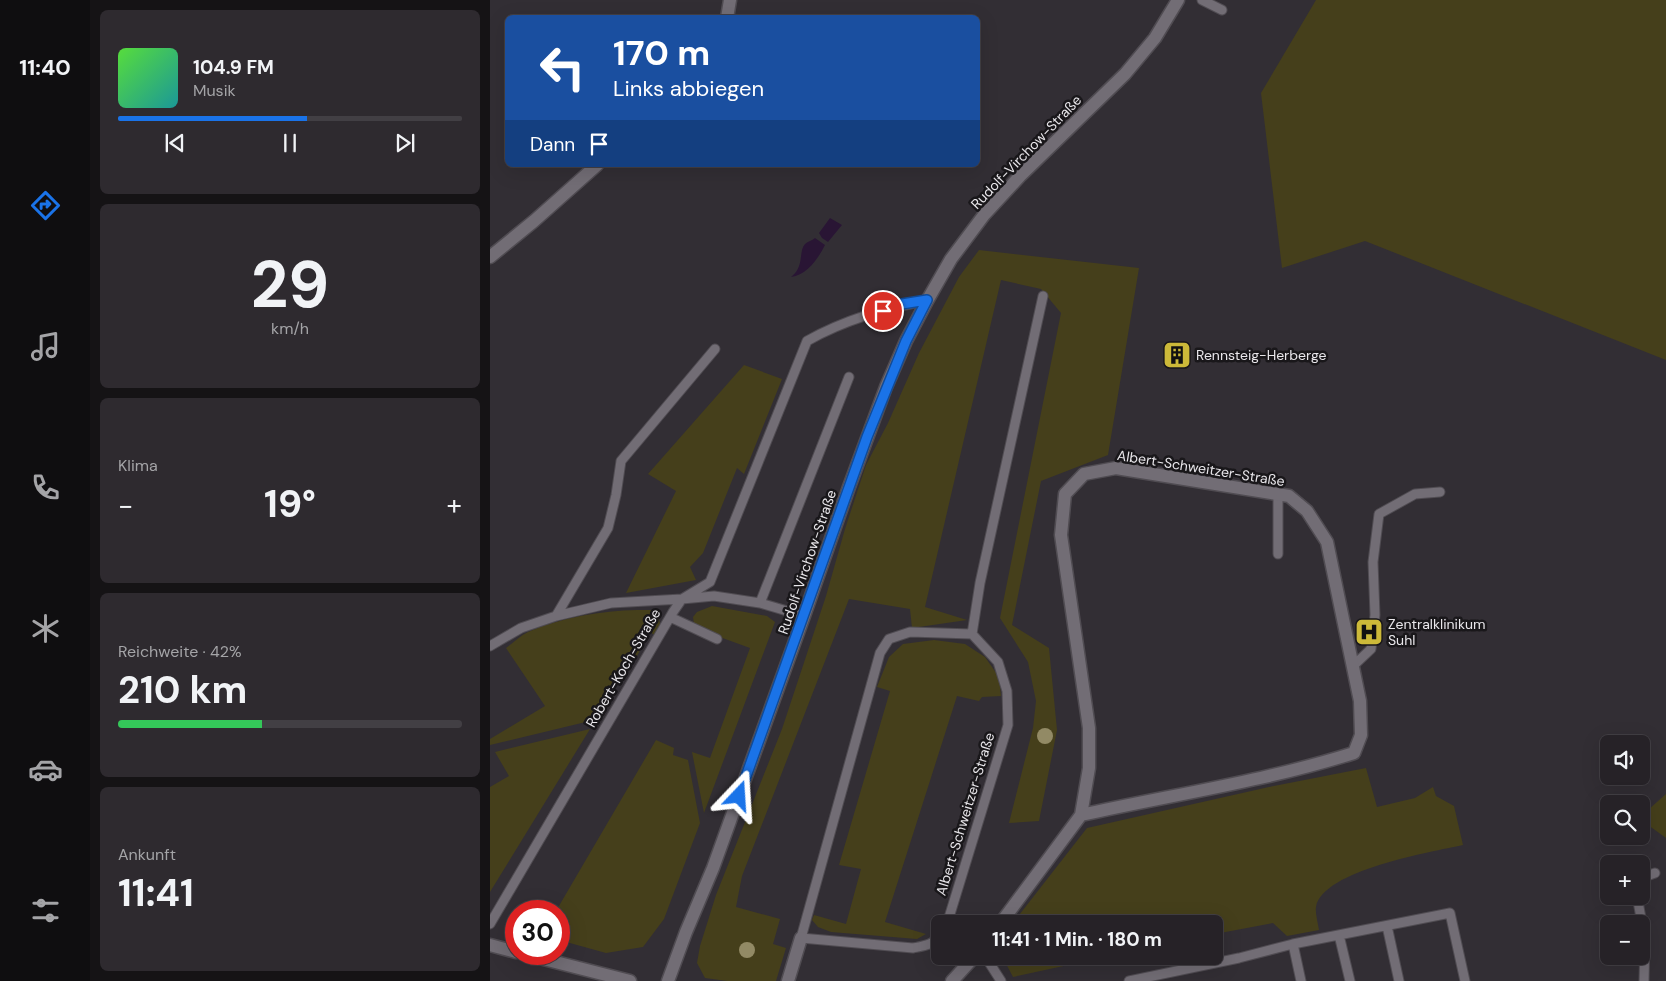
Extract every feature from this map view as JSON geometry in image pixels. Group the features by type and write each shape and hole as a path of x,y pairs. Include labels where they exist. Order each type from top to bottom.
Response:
{"street":[{"path":"728,15 730,0"},
{"name":"Rudolf-Virchow-Straße","path":"668,981 713,868 804,616 848,486 886,388 906,341 927,300 952,259 984,215 1021,175 1125,74 1155,38 1178,0"},
{"path":"490,257 595,167"},
{"name":"Albert-Schweitzer-Straße","path":"1007,915 1081,815 1089,768 1089,728 1061,535 1065,494 1084,474 1116,468 1289,496 1307,511 1327,542 1360,701 1361,735 1354,753 1263,776 1081,815"},
{"path":"788,981 800,938"},
{"path":"490,945 505,949"},
{"path":"567,965 630,981"},
{"path":"952,981 967,965"}],"lane":[{"path":"1202,0 1222,10"},
{"path":"931,944 913,948 800,938 880,653 889,639 910,632 972,634 980,583 1043,296"},
{"path":"682,599 710,582 807,341 826,330 902,304 927,300"},
{"path":"556,616 608,528 616,496 621,461 715,349"},
{"path":"760,603 849,377"},
{"path":"1353,666 1371,649 1375,615 1373,562 1379,514 1415,494 1440,492"},
{"path":"1278,495 1278,554"},
{"path":"682,599 714,596 760,603 804,616"},
{"name":"Robert-Koch-Straße","path":"490,646 520,628 556,616 611,603 682,599"},
{"name":"Robert-Koch-Straße","path":"490,924 682,599"},
{"path":"670,617 717,639"},
{"name":"Albert-Schweitzer-Straße","path":"950,915 1008,725 1007,691 998,662 972,634"},
{"path":"1650,875 1656,873"},
{"path":"1639,905 1645,940 1644,981"},
{"path":"1129,981 1239,958 1293,944 1450,913 1465,981"},
{"path":"1387,926 1399,981"},
{"path":"1338,935 1350,981"},
{"path":"1293,944 1301,981"},
{"path":"991,965 1001,981"}],"shaded area":[{"path":"1316,0 1666,0 1666,360 1365,241 1282,268 1261,93"},
{"path":"830,218 842,225 828,242 819,233"},
{"path":"815,238 825,245 819,256 807,270 791,277 800,264 803,247"},
{"path":"979,250 1139,268 1108,455 1041,481 1012,625 1049,648 1057,730 1039,821 1009,823 1033,728 1036,701 1028,662 1000,618 1061,313 1041,289 1001,280 925,607 967,620 912,628 910,609 849,599 742,876 736,907 780,919 773,944 786,948 776,981 727,981 705,978 697,963 700,946 716,895 782,729 826,596 866,465 888,423 919,353 959,277"},
{"path":"744,365 782,379 744,474 737,468 703,553 690,567 696,580 626,593 676,491 648,474"},
{"path":"712,606 767,616 775,622 704,813 692,752 710,758 750,648 717,636 694,624 693,617 697,612"},
{"path":"651,610 659,619 660,629 656,636 650,632 637,656 634,654 594,720 490,745 490,739 545,706 506,648 528,632 554,622 596,613"},
{"path":"934,640 965,644 985,657 999,677 1001,696 982,697 979,701 957,696 885,922 926,934 917,939 831,932 818,927 812,920 814,915 846,924 861,869 839,865 890,691 877,687 889,657 903,644"},
{"path":"590,729 490,892 490,787 509,776 495,752"},
{"path":"656,740 674,748 673,755 688,760 700,823 664,919 643,947 606,953 570,943 570,900 562,900"},
{"path":"1366,768 1377,807 1415,798 1433,787 1436,796 1454,806 1463,845 1380,865 1357,873 1337,883 1323,894 1316,907 1319,930 1287,936 1273,923 1223,932 1223,915 1019,915 1087,828 1269,787"},
{"path":"1666,794 1666,838 1650,826 1650,808"},
{"path":"1007,965 1068,965 1013,977"}],"place":[{"name":"Rennsteig-Herberge","path":"1177,355"},
{"name":"Zentralklinikum Suhl","path":"1369,632"}],"route":[{"path":"739,796 804,616 848,486 886,388 906,341 927,300 902,304 883,311"}]}
